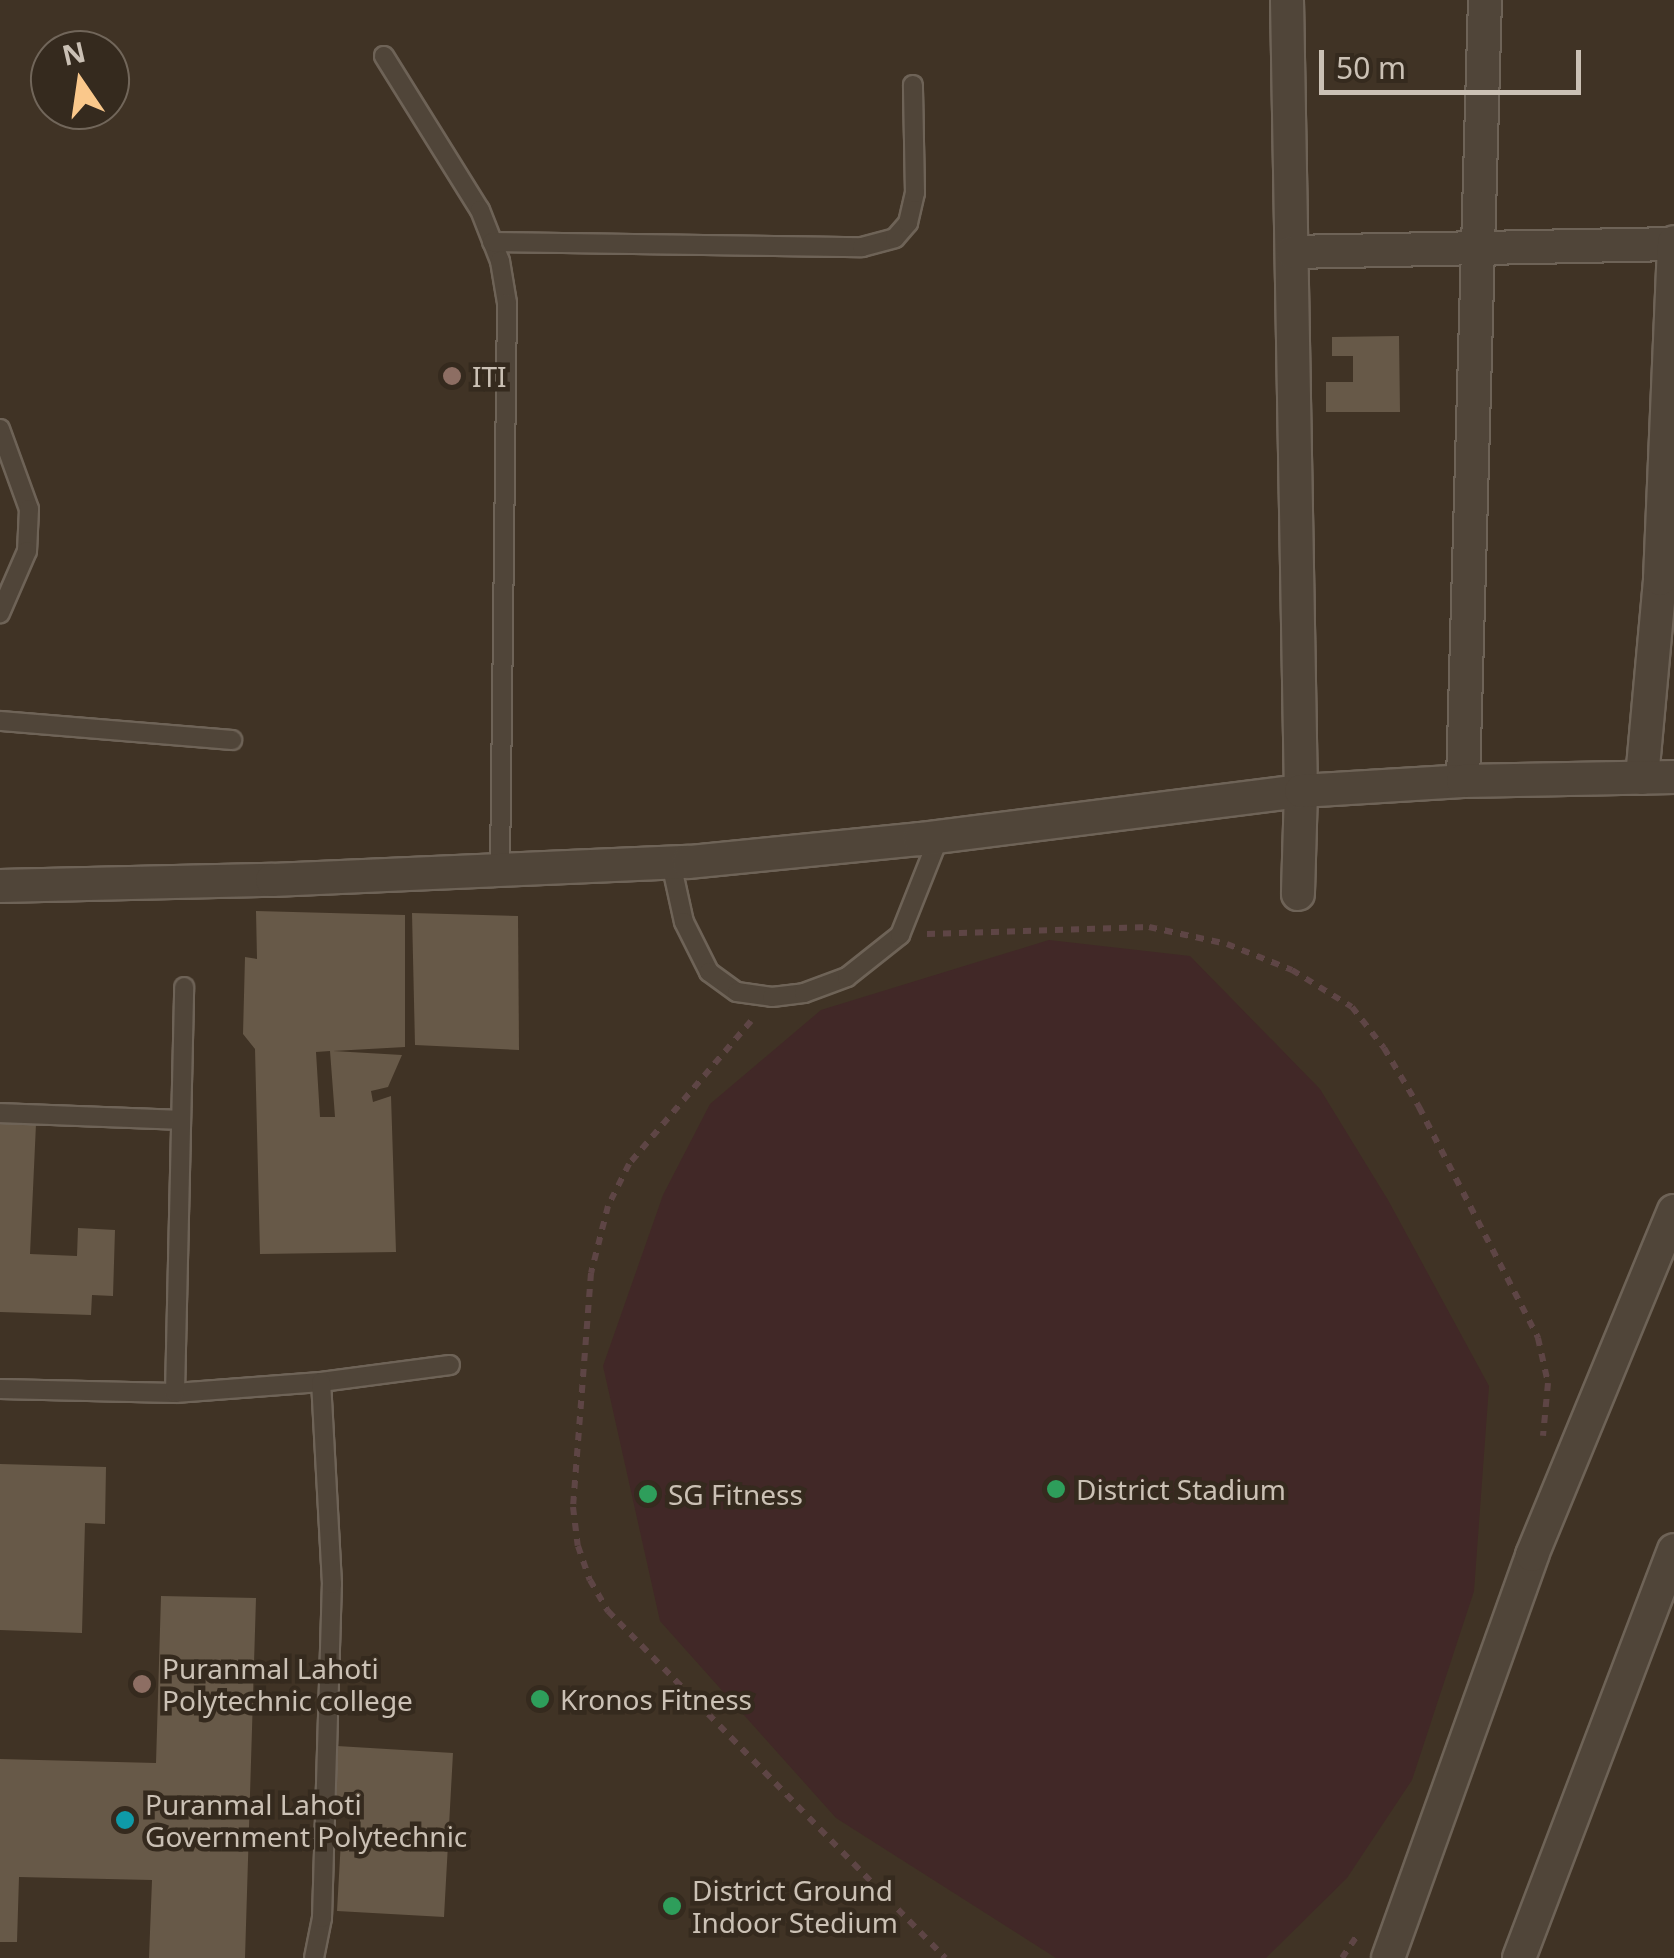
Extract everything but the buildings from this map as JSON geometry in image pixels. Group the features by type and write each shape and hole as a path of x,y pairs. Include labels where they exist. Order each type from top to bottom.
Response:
{"street":[{"path":"1287,0 1302,790 1298,894"},
{"path":"1463,781 1485,0"},
{"path":"0,886 672,862 938,837 1302,790 1463,781 1658,777 1660,579 1674,243 1477,251 1292,252"},
{"path":"1388,1958 1532,1555 1674,1211"},
{"path":"1519,1958 1666,1600 1674,1552"}],"lane":[{"path":"384,56 480,210 507,303 500,870"},
{"path":"492,242 862,247 894,238 908,223 915,192 913,85"},
{"path":"0,428 29,509 26,551 0,613"},
{"path":"0,721 232,740"},
{"path":"672,862 684,922 709,972 738,992 772,997 804,993 847,978 900,934 938,837"},
{"path":"175,1393 184,987"},
{"path":"0,1113 181,1120"},
{"path":"0,1389 175,1393 321,1382 450,1365"},
{"path":"314,1958 322,1918 332,1584 321,1382"}],"path":[{"path":"900,934 1149,927 1227,944 1292,970 1352,1007 1384,1048 1420,1107 1538,1338 1548,1383 1539,1451"},
{"path":"772,997 629,1164 608,1206 591,1274 573,1507 578,1546 590,1580 608,1611 946,1958"},
{"path":"1342,1958 1361,1928"}],"shaded area":[{"name":"District Stadium","path":"1049,940 1190,956 1320,1089 1388,1200 1489,1386 1474,1591 1412,1780 1347,1878 1266,1958 1056,1958 836,1818 660,1621 603,1366 663,1195 710,1104 821,1010"}],"place":[{"name":"ITI","path":"452,376"},
{"name":"District Stadium","path":"1056,1489"},
{"name":"SG Fitness","path":"648,1494"},
{"name":"Puranmal Lahoti Polytechnic college","path":"142,1684"},
{"name":"Kronos Fitness","path":"540,1699"},
{"name":"Puranmal Lahoti Government Polytechnic","path":"125,1820"},
{"name":"District Ground Indoor Stedium","path":"672,1906"}]}
